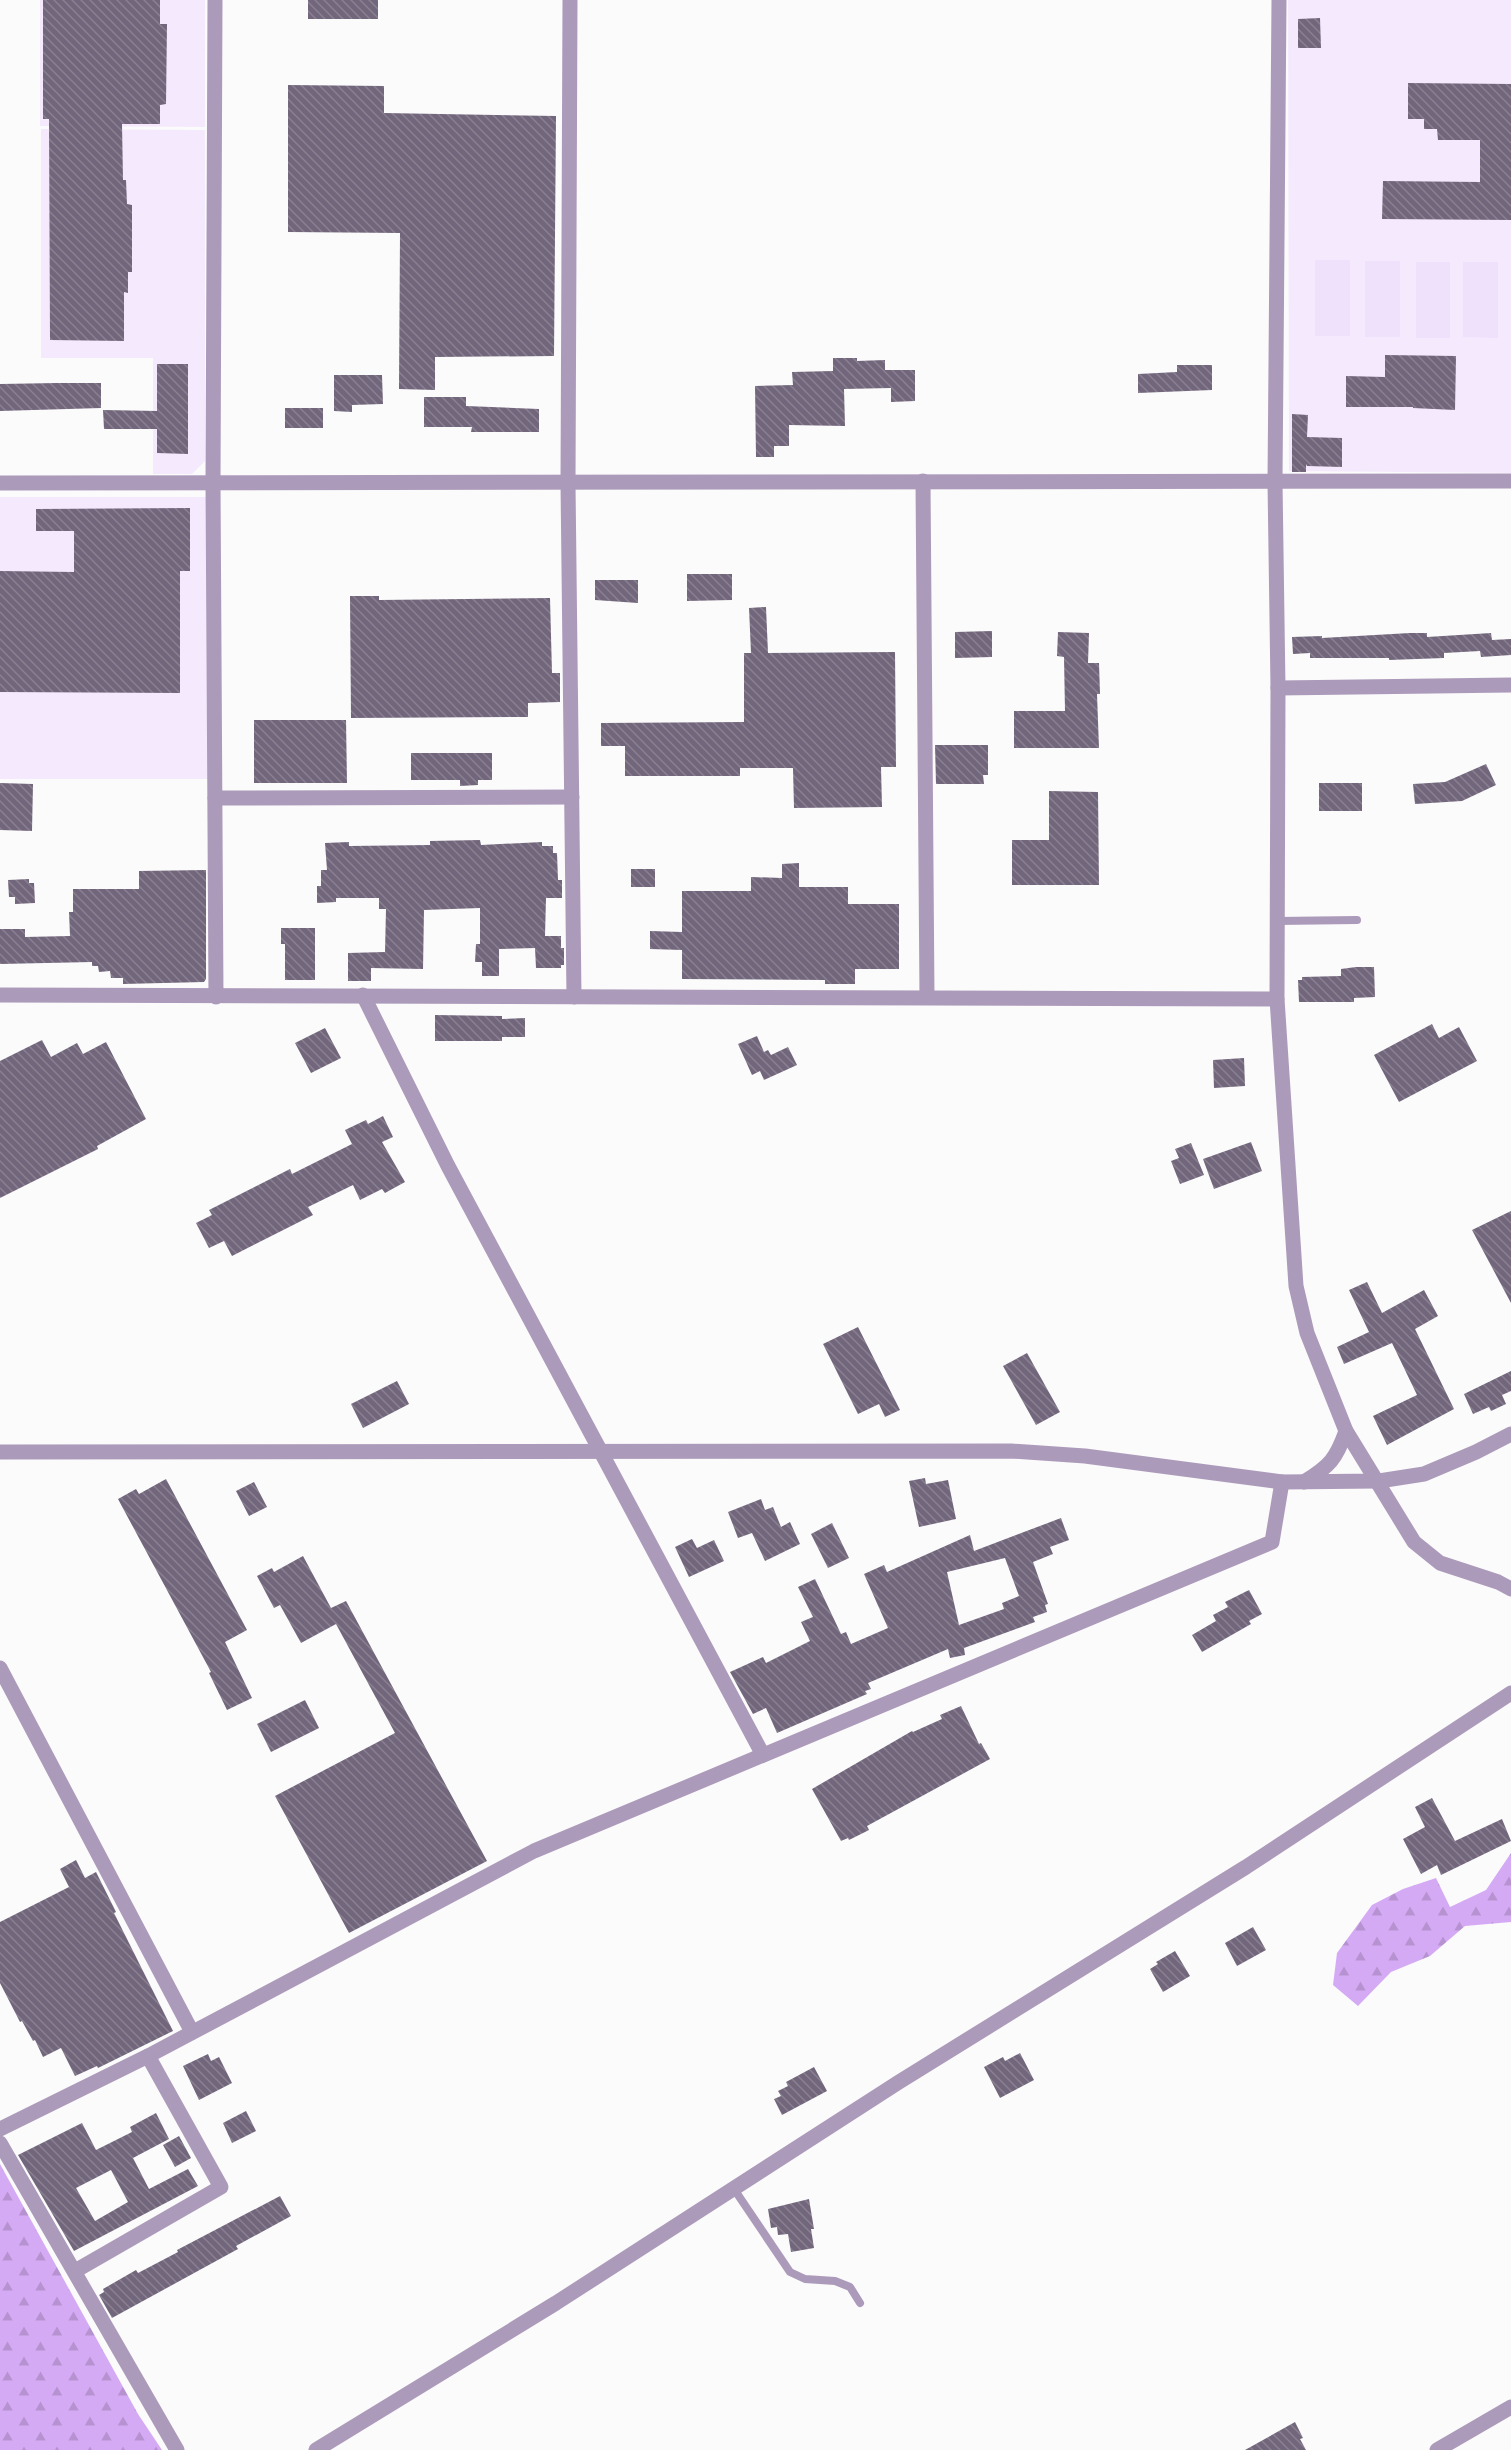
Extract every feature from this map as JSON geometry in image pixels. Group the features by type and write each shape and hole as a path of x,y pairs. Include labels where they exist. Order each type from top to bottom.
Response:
{"street":[{"path":"215,0 213,482 216,996"},
{"path":"570,0 568,483 574,997"},
{"path":"1279,0 1275,482 1278,688 1277,999 1296,1286 1307,1333 1346,1431 1379,1481 1394,1512 1414,1542 1440,1563 1498,1582 1511,1589"},
{"path":"923,481 927,997"},
{"path":"0,483 1511,481"},
{"path":"1278,688 1511,685"},
{"path":"216,798 572,797"},
{"path":"0,995 1277,999"},
{"path":"363,995 447,1166 763,1755"},
{"path":"1302,1484 1323,1471 1338,1454 1346,1431"},
{"path":"0,1452 1011,1451 1084,1456 1302,1484 1379,1481 1424,1474 1511,1434"},
{"path":"0,2129 148,2056 534,1851 1272,1542 1282,1482"},
{"path":"0,1668 192,2032"},
{"path":"316,2450 576,2290 899,2082 1246,1867 1511,1693"},
{"path":"75,2271 221,2187 148,2056"},
{"path":"0,2143 177,2450"},
{"path":"1437,2450 1511,2407"}],"lane":[{"path":"1277,921 1357,920"},
{"path":"734,2189 790,2272 805,2279 834,2281 850,2287 860,2303"}],"shaded area":[{"path":"40,0 205,0 205,127 40,126"},
{"path":"1288,0 1511,0 1511,473 1289,471"},
{"path":"41,129 205,130 205,461 192,474 153,474 153,358 41,358"},
{"path":"1315,260 1350,260 1350,336 1315,336"},
{"path":"1365,261 1400,261 1400,337 1365,337"},
{"path":"1416,262 1450,262 1450,338 1416,338"},
{"path":"1463,262 1498,262 1498,338 1463,337"},
{"path":"0,497 207,497 208,779 0,779"}],"green space":[{"path":"1511,1853 1511,1922 1465,1926 1430,1956 1391,1972 1358,2006 1333,1985 1337,1953 1372,1905 1403,1889 1436,1878 1450,1907 1486,1890"},
{"path":"0,2164 138,2414 162,2450 0,2450"}],"building":[{"path":"43,0 160,0 160,24 167,24 166,104 160,105 160,124 122,124 123,180 126,180 127,204 132,205 132,272 128,272 128,293 124,292 124,341 50,340 49,119 43,119"},
{"path":"308,0 378,0 378,19 308,19"},
{"path":"1320,18 1321,48 1298,48 1298,19"},
{"path":"1408,83 1511,84 1511,220 1382,219 1383,181 1480,182 1480,140 1438,140 1437,129 1424,129 1424,119 1408,119"},
{"path":"288,85 384,86 384,113 556,116 554,356 435,357 435,390 399,389 400,233 288,232"},
{"path":"1385,355 1456,356 1455,410 1413,407 1346,407 1346,376 1385,377"},
{"path":"833,358 857,358 857,361 885,360 885,370 915,370 915,401 891,402 891,388 844,389 845,426 789,425 789,446 774,446 774,457 756,457 755,386 793,385 792,372 833,371"},
{"path":"157,364 188,364 188,454 157,453 157,429 104,429 103,410 157,411"},
{"path":"1177,365 1212,365 1212,390 1138,393 1138,374 1177,372"},
{"path":"334,375 382,375 383,404 352,405 352,412 334,411"},
{"path":"101,383 101,408 0,411 0,384"},
{"path":"424,397 466,397 466,406 539,409 539,432 471,432 472,427 424,427"},
{"path":"285,408 323,408 323,428 285,428"},
{"path":"1292,414 1308,415 1307,437 1342,438 1342,467 1307,466 1306,464 1306,472 1292,472"},
{"path":"190,508 190,571 180,571 180,693 0,692 0,571 74,572 74,531 36,531 36,509"},
{"path":"687,574 732,574 732,600 687,601"},
{"path":"595,580 638,580 638,603 595,600"},
{"path":"350,596 379,596 379,600 550,598 552,673 560,673 560,702 528,703 528,717 351,718"},
{"path":"766,607 768,653 895,652 896,767 881,767 882,807 794,808 793,768 740,768 740,776 625,776 625,746 601,746 601,723 744,722 744,653 751,653 749,608"},
{"path":"992,631 992,657 955,658 955,632"},
{"path":"1058,632 1089,633 1088,663 1099,663 1100,694 1097,694 1099,748 1014,748 1014,711 1065,711 1064,657 1057,656"},
{"path":"1427,633 1427,637 1491,633 1492,640 1511,639 1511,655 1481,657 1480,651 1444,653 1444,658 1389,660 1389,658 1310,658 1310,653 1293,654 1292,637 1322,636 1322,638"},
{"path":"254,720 346,720 347,783 254,783"},
{"path":"935,745 988,745 988,775 983,775 984,784 936,784"},
{"path":"411,753 492,753 492,780 478,780 478,785 460,786 460,780 411,780"},
{"path":"1486,764 1496,785 1462,801 1415,804 1413,784 1445,782"},
{"path":"0,783 33,784 32,831 0,830"},
{"path":"1319,783 1362,783 1362,811 1319,811"},
{"path":"1049,791 1098,792 1099,885 1012,885 1012,840 1049,840"},
{"path":"480,840 481,845 542,842 542,846 553,846 553,853 557,853 558,880 562,880 562,898 546,898 545,936 561,936 564,965 561,965 561,968 536,968 535,948 499,949 499,976 482,976 482,962 475,962 476,944 480,944 480,908 424,910 423,969 371,968 371,981 348,981 348,953 385,952 386,909 379,909 379,898 336,898 336,902 317,903 317,886 321,886 321,870 327,870 325,843 349,842 349,846 430,845 430,841"},
{"path":"799,863 799,887 848,887 848,904 899,904 899,969 855,969 855,984 825,984 825,980 682,979 682,950 650,949 650,931 682,932 682,891 751,891 751,877 782,878 782,864"},
{"path":"631,869 655,869 655,887 631,887"},
{"path":"206,870 206,979 204,982 123,984 123,978 111,978 110,971 99,972 98,966 92,966 92,962 0,964 0,929 25,929 25,937 70,936 69,912 73,912 73,889 139,889 139,871"},
{"path":"29,879 29,883 34,883 35,903 15,904 15,897 9,897 8,880"},
{"path":"281,928 315,928 315,980 285,980 285,944 281,944"},
{"path":"1374,967 1375,997 1354,998 1354,1002 1299,1002 1298,980 1302,980 1302,977 1341,976 1341,969"},
{"path":"435,1015 525,1018 525,1037 502,1037 502,1041 435,1041"},
{"path":"1432,1024 1439,1038 1459,1027 1477,1061 1399,1102 1374,1055"},
{"path":"325,1028 341,1058 311,1073 295,1043"},
{"path":"757,1036 764,1052 768,1050 771,1055 788,1047 797,1065 764,1080 760,1071 752,1075 738,1044"},
{"path":"42,1040 51,1057 77,1043 83,1054 106,1042 146,1119 97,1146 98,1149 0,1198 0,1061"},
{"path":"1244,1058 1245,1086 1214,1088 1213,1060"},
{"path":"383,1116 393,1137 382,1142 405,1182 385,1193 382,1189 360,1200 353,1185 308,1207 313,1215 232,1256 224,1241 209,1248 196,1223 212,1215 209,1210 290,1169 292,1174 352,1144 345,1130 366,1120 368,1124"},
{"path":"1251,1142 1262,1171 1214,1189 1203,1159"},
{"path":"1191,1143 1204,1175 1180,1184 1171,1161 1179,1158 1175,1149"},
{"path":"1511,1211 1511,1303 1472,1230"},
{"path":"1367,1282 1382,1313 1424,1290 1438,1316 1415,1329 1454,1409 1387,1445 1373,1416 1417,1395 1392,1343 1344,1364 1337,1347 1369,1332 1349,1290"},
{"path":"858,1327 900,1410 885,1417 879,1404 858,1414 823,1344"},
{"path":"1027,1353 1060,1412 1036,1425 1003,1366"},
{"path":"1511,1371 1511,1391 1502,1395 1506,1404 1491,1411 1489,1407 1473,1414 1464,1394"},
{"path":"397,1381 409,1404 363,1428 351,1404"},
{"path":"925,1478 926,1484 948,1480 956,1519 919,1527 909,1481"},
{"path":"166,1479 247,1630 225,1642 252,1698 227,1710 209,1673 211,1672 118,1499 136,1489 139,1494"},
{"path":"254,1482 267,1507 249,1516 236,1491"},
{"path":"761,1499 765,1510 773,1507 781,1527 790,1522 800,1544 765,1561 752,1533 738,1538 728,1512"},
{"path":"1061,1518 1069,1540 1050,1547 1053,1554 1033,1562 1048,1604 1045,1605 1047,1612 1033,1617 1035,1622 964,1648 965,1655 950,1658 948,1649 868,1683 871,1689 865,1691 867,1694 777,1733 766,1708 753,1714 730,1672 763,1657 766,1663 810,1641 801,1622 813,1617 798,1587 815,1579 841,1634 846,1632 851,1644 888,1628 864,1574 884,1565 887,1572 970,1535 974,1551","holes":["1005,1558 1019,1596 1002,1603 1004,1609 959,1625 947,1572"]},
{"path":"832,1523 849,1558 828,1568 811,1534"},
{"path":"692,1539 697,1548 714,1540 724,1561 689,1577 675,1547"},
{"path":"303,1556 331,1608 346,1601 487,1861 349,1933 275,1796 395,1733 336,1624 301,1643 280,1605 274,1608 257,1576 272,1568 274,1572"},
{"path":"1249,1590 1262,1614 1249,1621 1251,1624 1202,1652 1192,1635 1216,1621 1213,1615 1228,1607 1225,1602"},
{"path":"305,1700 319,1728 271,1752 257,1724"},
{"path":"961,1706 979,1744 981,1743 990,1759 867,1826 869,1830 849,1840 848,1838 841,1841 812,1789 912,1731 942,1719 940,1715"},
{"path":"1432,1798 1455,1841 1502,1819 1511,1841 1441,1875 1437,1865 1421,1874 1403,1839 1425,1827 1415,1807"},
{"path":"76,1860 85,1878 96,1872 173,2031 98,2068 97,2066 75,2076 61,2048 43,2057 35,2040 33,2041 22,2021 20,2022 0,1983 0,1922 69,1887 60,1869"},
{"path":"1253,1927 1266,1950 1237,1966 1225,1943"},
{"path":"1175,1951 1190,1976 1163,1992 1150,1969 1158,1964 1156,1962"},
{"path":"1020,2053 1034,2080 1000,2098 984,2067 1003,2057 1005,2061"},
{"path":"208,2054 211,2061 219,2057 232,2083 199,2100 183,2066"},
{"path":"814,2067 827,2091 782,2115 774,2099 781,2096 778,2091 788,2086 786,2082"},
{"path":"246,2111 256,2131 232,2143 223,2123"},
{"path":"156,2113 169,2139 133,2158 149,2189 188,2169 198,2186 74,2251 18,2155 82,2123 96,2150 132,2132 130,2127","holes":["111,2170 128,2202 95,2221 76,2188"]},
{"path":"179,2136 191,2158 175,2167 163,2145"},
{"path":"280,2196 291,2216 236,2246 238,2249 112,2318 99,2295 104,2292 103,2289 136,2270 138,2273 178,2252 177,2250"},
{"path":"809,2199 814,2229 811,2229 814,2248 791,2252 788,2234 778,2235 777,2227 771,2228 768,2209"},
{"path":"1295,2422 1306,2450 1245,2450"}]}
